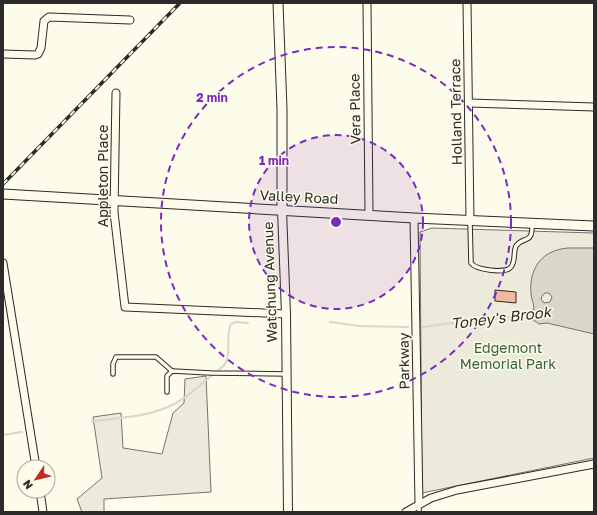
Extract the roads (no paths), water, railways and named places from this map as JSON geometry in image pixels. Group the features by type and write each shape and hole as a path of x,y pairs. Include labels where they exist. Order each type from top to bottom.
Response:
{"main road":[{"name":"Watchung Avenue","path":"278,3 282,109 282,210"},
{"name":"Valley Road","path":"3,194 414,218 594,226"}],"street":[{"name":"Vera Place","path":"367,3 369,215"},
{"name":"Holland Terrace","path":"468,3 470,221"},
{"path":"3,54 38,54 41,48 43,23 46,18 49,17 130,20"},
{"name":"Appleton Place","path":"116,93 114,212 125,307 286,314"},
{"path":"469,103 594,107"},
{"name":"Watchung Avenue","path":"282,210 286,314 288,512"},
{"name":"Parkway","path":"414,218 419,504"},
{"path":"3,262 35,459"},
{"path":"406,512 419,504 457,490 594,464"},
{"path":"41,499 43,512"}],"lane":[{"path":"470,221 471,263 473,266 482,269 503,271 508,270 512,265 515,248 517,245 530,237 533,231 532,224"},
{"path":"113,374 113,364 116,357 156,357 172,370 211,373 286,374"},
{"path":"167,392 167,376 172,370"},
{"path":"419,504 419,512"}],"waterway":[{"name":"Toney's Brook","path":"423,327 452,323 478,322 527,315"},
{"name":"Toney's Brook","path":"92,421 123,418 155,412 183,399 225,364 228,355 229,328 231,324 236,322 248,323"},
{"name":"Toney's Brook","path":"330,322 359,326 408,327"},
{"name":"Toney's Brook","path":"3,435 22,432"}],"railway":[{"path":"3,184 180,3"}],"park label":[{"name":"Edgemont Memorial Park","path":"508,356"}]}
